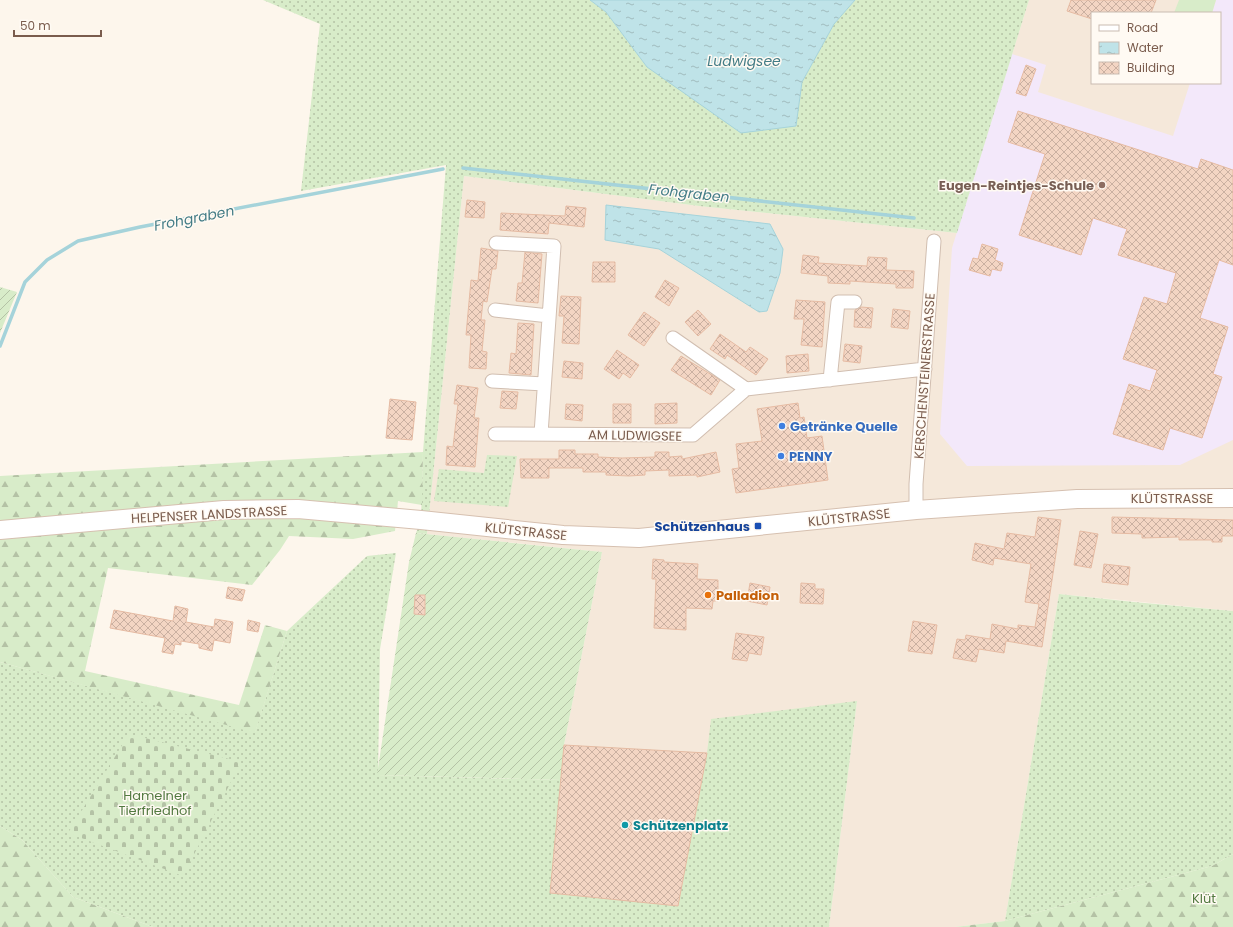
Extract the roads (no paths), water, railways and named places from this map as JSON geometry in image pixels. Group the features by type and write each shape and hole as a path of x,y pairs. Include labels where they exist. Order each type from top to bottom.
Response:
{"main road":[{"name":"KLÜTSTRASSE","path":"465,525 563,535 639,538 916,510 1077,499 1233,498"},
{"name":"HELPENSER LANDSTRASSE","path":"0,530 224,510 298,509 465,525"}],"street":[{"name":"KERSCHENSTEINERSTRASSE","path":"916,510 916,484 934,241"},
{"path":"496,243 554,246 541,434"},
{"path":"830,380 838,302 855,302"},
{"path":"495,310 549,316"},
{"path":"672,338 746,389 924,369"},
{"path":"492,381 544,384"},
{"name":"AM LUDWIGSEE","path":"495,434 693,435 746,389"}],"water":[{"name":"Ludwigsee","path":"590,0 855,0 834,24 802,82 796,126 741,133 647,67 606,12"},
{"path":"606,205 770,224 783,249 780,273 767,311 759,312 659,249 605,240"}],"waterway":[{"name":"Frohgraben","path":"463,168 914,218"},
{"name":"Frohgraben","path":"0,346 25,282 47,260 78,241 140,227 443,169"}],"place":[{"name":"Eugen-Reintjes-Schule","path":"1102,185"},
{"name":"Getränke Quelle","path":"782,426"},
{"name":"PENNY","path":"781,456"},
{"name":"Schützenhaus","path":"758,526"},
{"name":"Palladion","path":"708,595"},
{"name":"Schützenplatz","path":"625,825"}],"park label":[{"name":"Hamelner Tierfriedhof","path":"155,802"},
{"name":"Klüt","path":"1204,898"}]}
